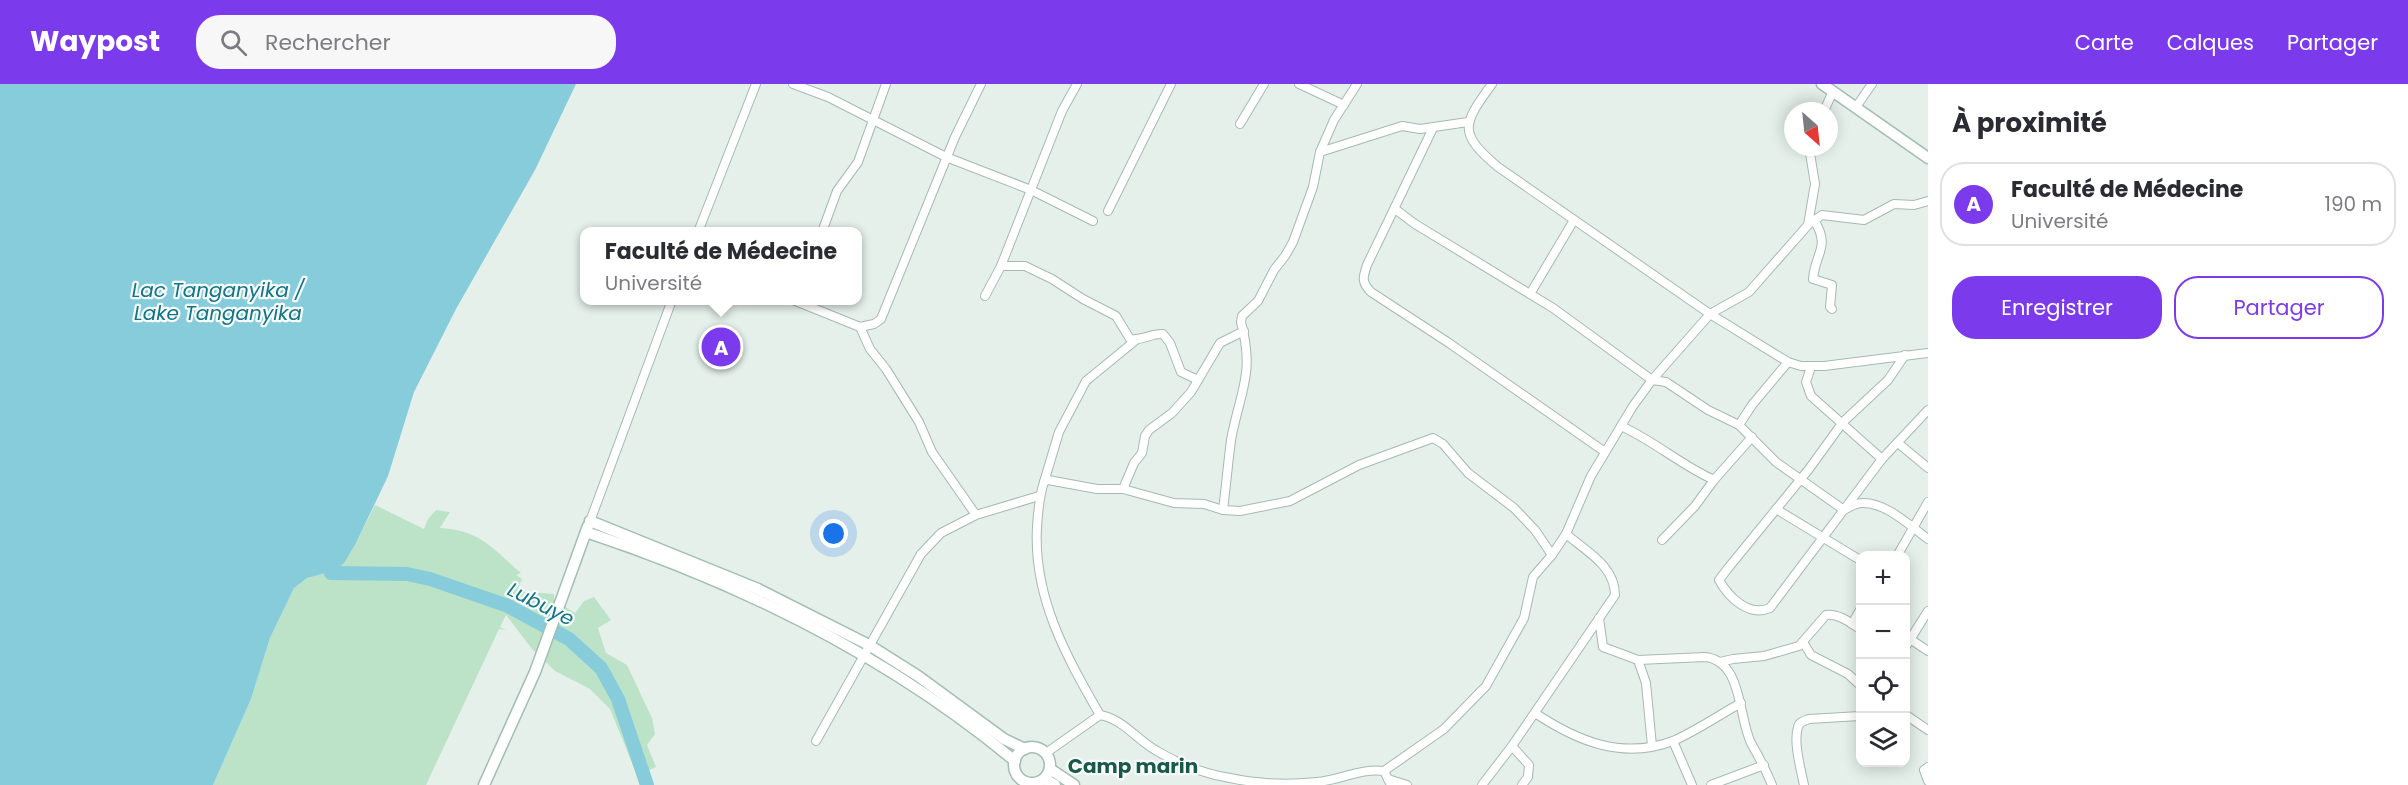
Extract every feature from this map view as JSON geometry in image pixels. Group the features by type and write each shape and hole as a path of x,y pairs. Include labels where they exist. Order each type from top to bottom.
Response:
{"street":[{"path":"700,227 756,84"},
{"path":"793,84 828,97 946,157 1031,190 1093,221"},
{"path":"824,227 837,191 858,162 886,84"},
{"path":"806,305 860,327 874,324 885,312 900,268 946,157 981,84"},
{"path":"985,296 1001,266 1062,111 1077,84"},
{"path":"1108,211 1171,84"},
{"path":"1240,124 1264,84"},
{"path":"1299,84 1344,105"},
{"path":"1223,510 1232,439 1246,381 1248,351 1242,316 1258,301 1274,270 1293,242 1313,187 1320,152 1334,120 1357,84"},
{"path":"1492,84 1468,122 1469,136 1485,156 1710,314 1788,362 1811,367 1905,355 1924,354 1928,360"},
{"path":"1822,84 1928,158"},
{"path":"1857,107 1872,84"},
{"path":"1828,102 1833,91"},
{"path":"1320,152 1402,126 1420,129 1468,122"},
{"path":"1433,128 1363,277 1363,284 1605,452"},
{"path":"1810,156 1815,184 1811,223"},
{"path":"1388,778 1444,729 1486,686 1524,618 1533,577 1566,534 1591,476 1605,452 1652,380 1710,314 1749,292 1811,223 1822,215 1864,220 1894,204 1914,205 1928,201"},
{"path":"1395,209 1415,224 1578,325 1652,380 1666,382 1708,410 1739,425 1776,462 1844,510"},
{"path":"1530,294 1574,220"},
{"path":"1811,223 1822,234 1822,249 1813,279 1832,285 1830,307 1832,309"},
{"path":"1001,266 1025,266 1052,279 1116,316 1130,339 1136,340"},
{"path":"484,785 535,672 670,305"},
{"path":"860,327 870,349 886,369 919,422 932,452 976,515"},
{"path":"1123,489 1134,463 1142,453 1145,436 1149,430 1172,414 1191,392 1220,343 1244,331"},
{"path":"1198,380 1185,376 1181,372 1170,343 1163,334 1154,334 1136,340 1086,381 1059,432 1039,496 1036,552 1044,597 1054,627 1074,669 1100,715 1118,721 1157,751 1199,770 1228,778 1267,783 1316,782 1364,771 1407,785"},
{"path":"1905,355 1887,380 1843,422 1800,480 1719,580 1726,591 1738,603 1754,612 1770,608 1882,459 1928,410"},
{"path":"1739,425 1752,405 1788,362"},
{"path":"1811,367 1806,382 1808,390 1816,400 1882,459"},
{"path":"1621,426 1659,445 1677,459 1714,480"},
{"path":"1662,540 1695,506 1714,480 1752,437"},
{"path":"1044,482 1047,480 1098,489 1123,489 1174,503 1204,504 1223,510 1240,511 1290,501 1359,465 1432,438 1443,444 1468,473 1514,508 1535,530 1552,555"},
{"path":"1898,443 1928,468"},
{"path":"816,741 921,554 941,533 976,515 1039,496"},
{"path":"1899,551 1928,501"},
{"path":"1844,510 1860,503 1876,505 1928,539"},
{"path":"1776,509 1856,558"},
{"path":"588,526 758,589 869,645 918,676 1005,739 1025,748 1040,748 1050,761 1047,774 1036,783 1021,780 1015,771 1018,754 1025,748"},
{"path":"588,526 725,585 826,634 915,687 979,732 1015,761"},
{"path":"1482,785 1512,746 1615,595 1615,582 1608,569 1566,534"},
{"path":"1910,639 1928,611"},
{"path":"1720,662 1764,656 1799,646 1826,615 1831,614 1856,626"},
{"path":"1852,624 1856,617"},
{"path":"1599,618 1603,647 1638,660 1705,657 1720,662 1733,680 1742,703 1752,743 1772,785"},
{"path":"1803,642 1811,656 1848,674 1856,681"},
{"path":"1910,643 1928,651"},
{"path":"1638,660 1646,683 1652,746"},
{"path":"1535,713 1568,733 1609,748 1652,746 1673,741 1742,703"},
{"path":"1046,753 1100,715"},
{"path":"1804,785 1798,756 1797,728 1801,722 1809,719 1856,716"},
{"path":"1910,718 1928,730"},
{"path":"1673,741 1692,785"},
{"path":"1512,746 1529,765 1528,777 1522,785"},
{"path":"1711,785 1764,765"},
{"path":"1928,767 1924,770 1928,781"},
{"path":"1047,774 1055,785"},
{"path":"1047,774 1074,785"}],"green space":[{"path":"375,505 424,529 428,519 436,510 450,512 440,528 465,532 493,548 521,573 516,575 522,579 517,591 554,594 554,600 575,613 584,601 594,597 611,620 598,628 606,653 627,665 652,718 655,734 647,745 656,767 637,775 610,709 590,689 555,671 532,649 506,615 500,627 506,630 499,629 426,785 213,785 251,699 270,638 294,588 307,578 340,567 356,543"}],"water":[{"name":"Lac Tanganyika / Lake Tanganyika","path":"0,84 576,84 535,170 456,309 414,392 388,476 356,543 344,563 336,570 307,578 294,588 270,638 251,699 213,785 0,785"}],"waterway":[{"name":"Lubuye","path":"331,573 407,574 430,579 508,606 569,639 601,668 618,699 647,785"}],"place":[{"name":"Faculté de Médecine","path":"721,347"}],"district":[{"name":"Camp marin","path":"1133,766"}]}
